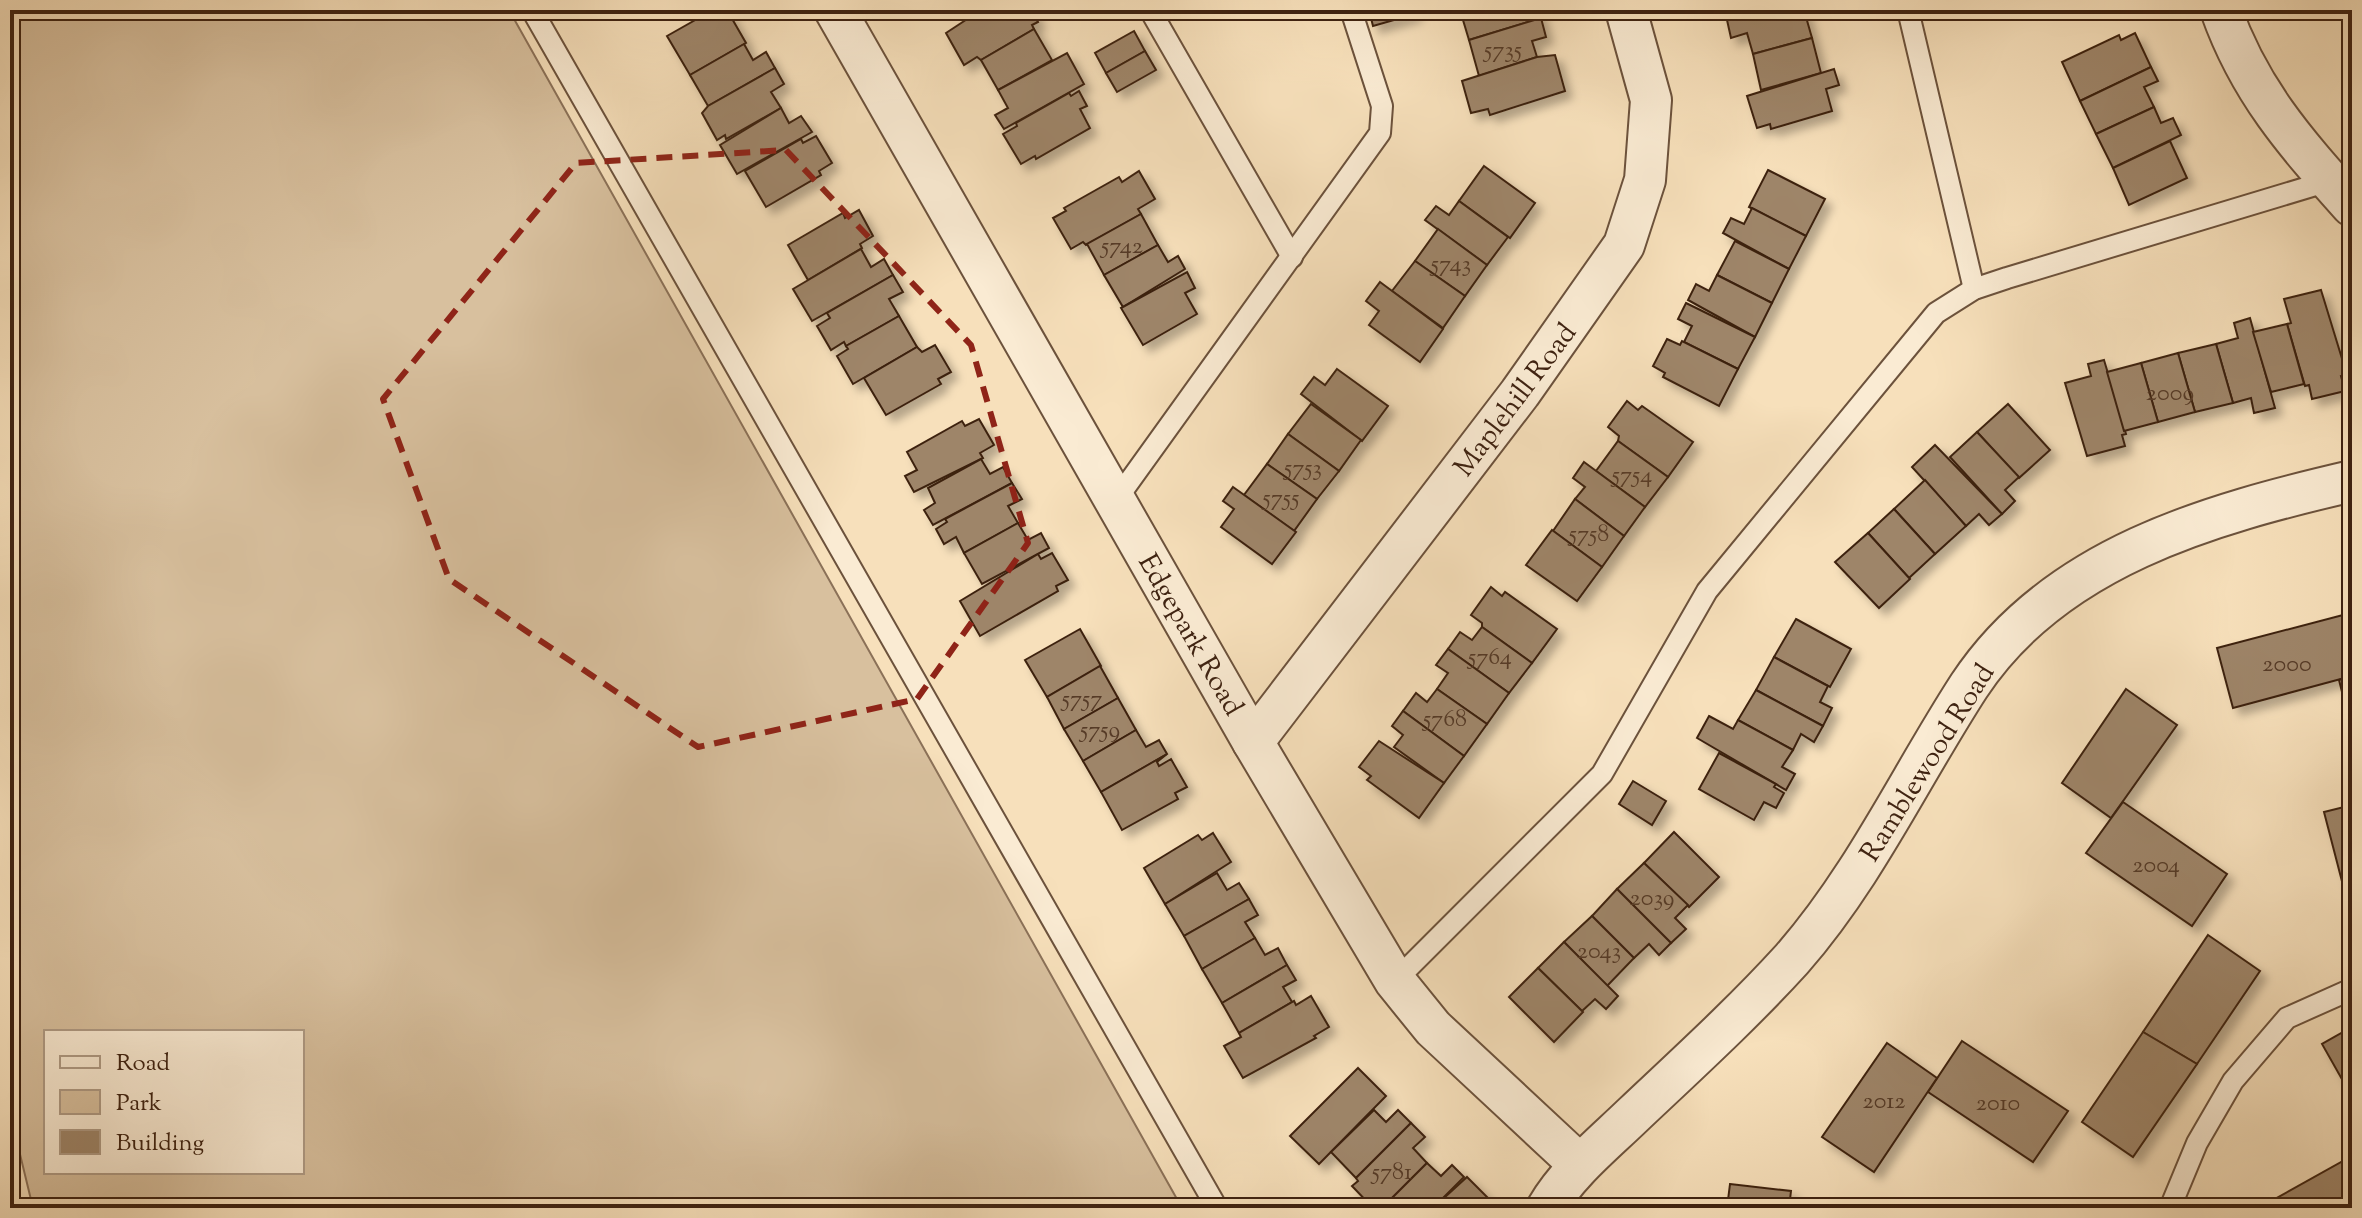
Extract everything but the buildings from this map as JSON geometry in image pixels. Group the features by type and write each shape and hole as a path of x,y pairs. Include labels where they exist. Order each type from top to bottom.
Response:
{"street":[{"name":"Edgepark Road","path":"835,10 1253,742 1395,981 1433,1028 1580,1165"},
{"name":"Maplehill Road","path":"1253,742 1520,393 1624,245 1645,180 1651,100 1626,10"},
{"path":"2221,10 2237,55 2288,135 2344,186"},
{"name":"Ramblewood Road","path":"1580,1165 1755,1001 1799,951 1872,849 1971,684 2004,640 2046,601 2125,553 2193,523 2352,481"},
{"path":"1547,1208 1580,1165"}],"lane":[{"path":"532,10 1217,1208"},
{"path":"1150,10 1292,257"},
{"path":"1116,500 1380,133 1382,106 1351,10"},
{"path":"1908,10 1974,289"},
{"path":"1395,981 1602,774 1707,591 1936,313 1974,289 2344,186"},
{"path":"2170,1208 2197,1143 2233,1081 2287,1018 2352,989"}],"highlighted area":[{"path":"786,150 971,345 1028,543 917,699 698,747 449,579 383,399 576,163"}],"green space":[{"path":"10,10 509,10 1182,1208 33,1208 10,1113"}]}
